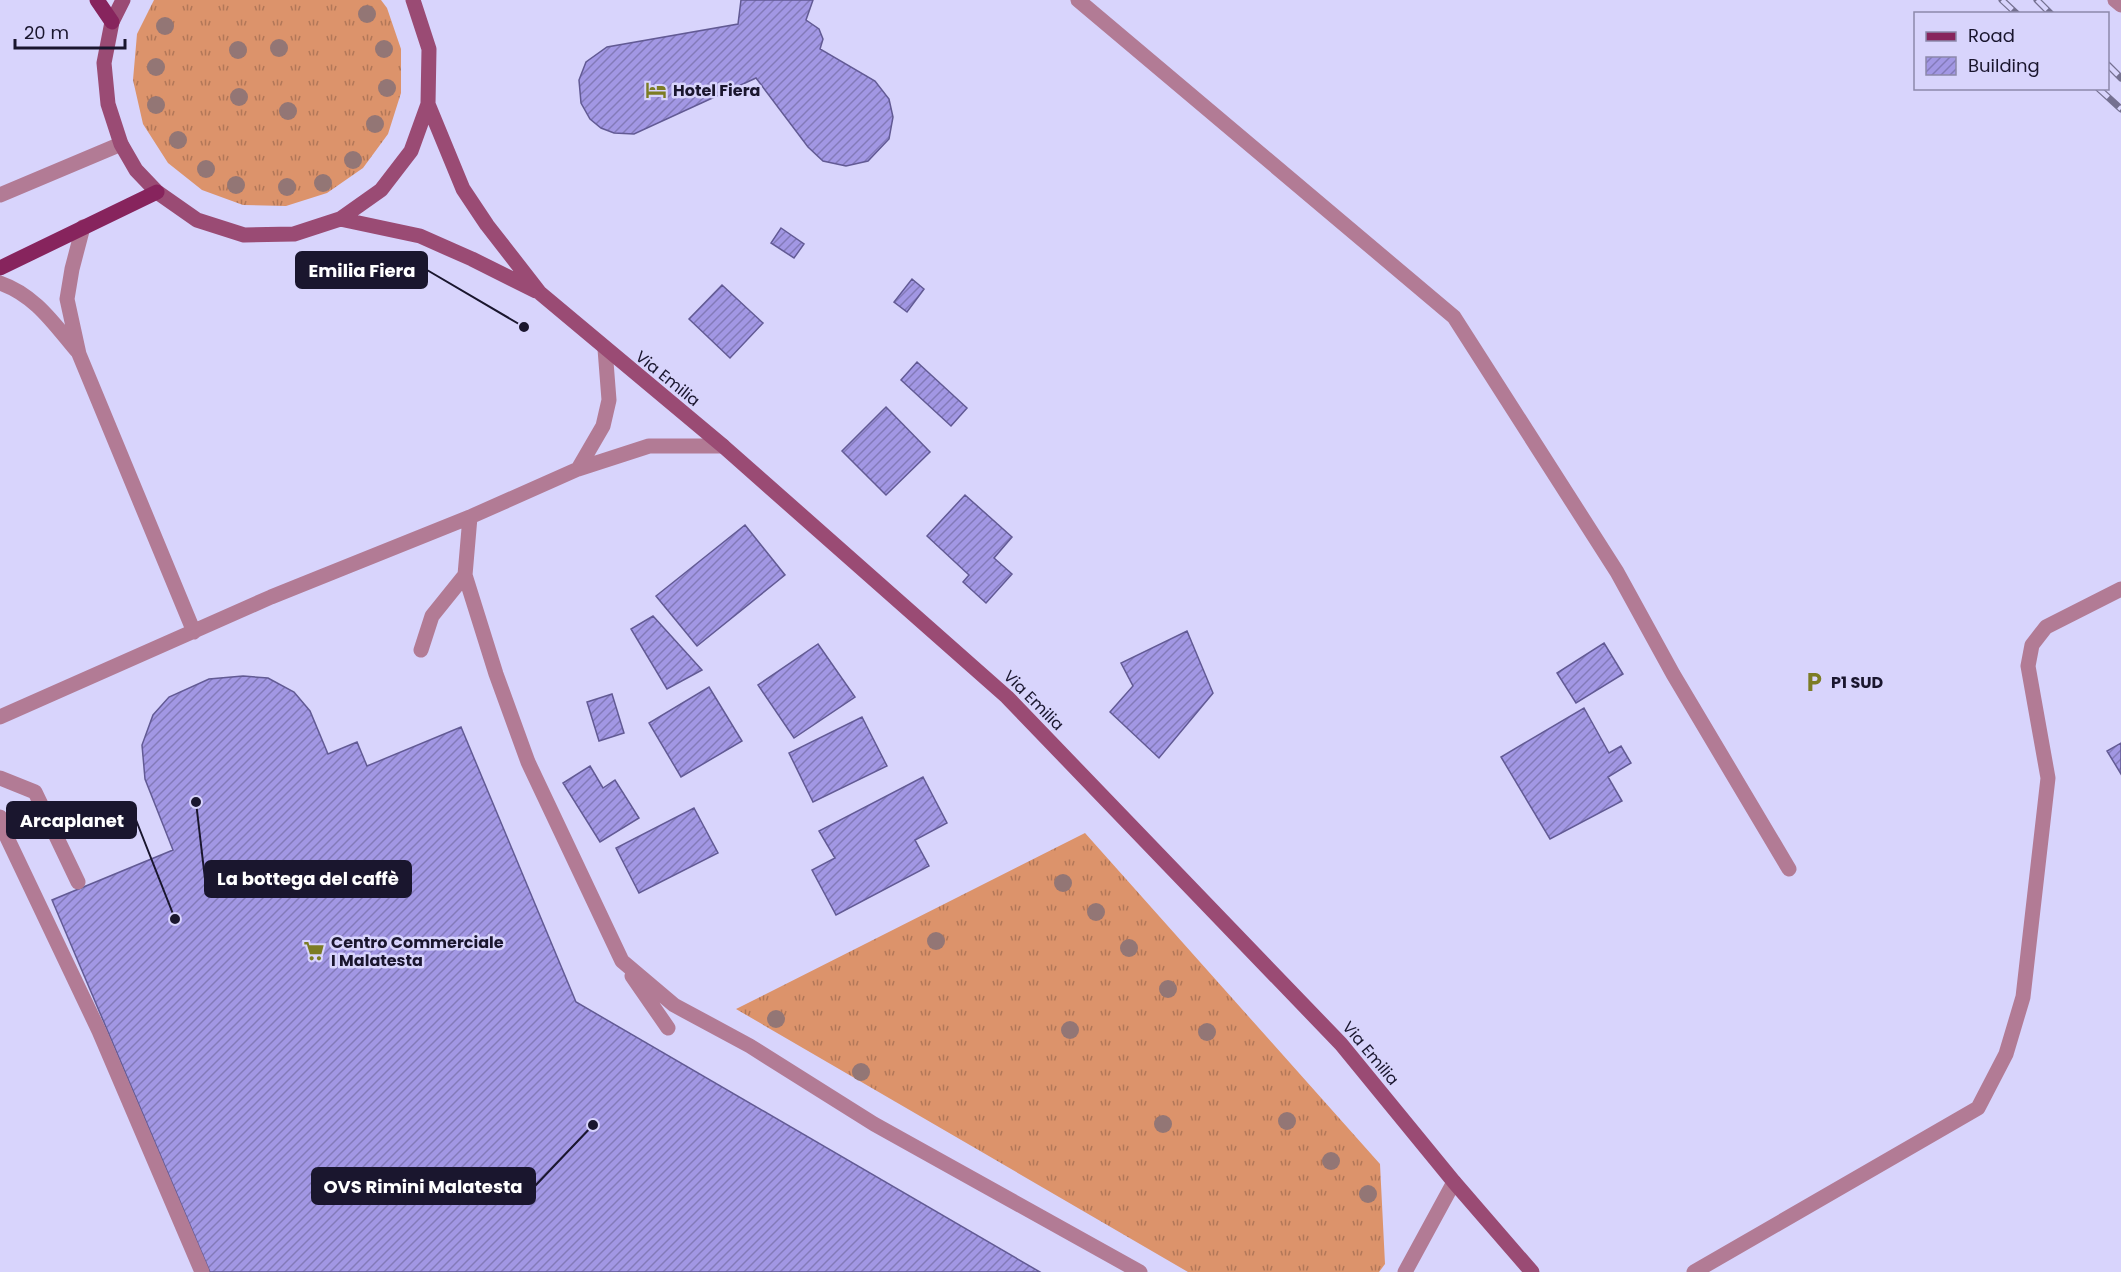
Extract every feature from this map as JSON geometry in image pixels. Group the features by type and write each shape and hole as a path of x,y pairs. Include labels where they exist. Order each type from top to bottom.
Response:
{"main road":[{"path":"97,0 112,22"},
{"path":"123,0 112,22 105,63 108,105 121,144 136,170 157,192 197,220 244,234 294,234 340,219 381,190 411,151 428,105 429,49 413,0"},
{"name":"Via Emilia","path":"428,105 463,189 487,225 540,293 723,446 1007,697 1341,1044 1532,1272"},
{"path":"0,268 157,192"},
{"name":"Via Emilia","path":"340,219 420,236 540,293"}],"street":[{"path":"1078,0 1454,317 1617,572 1678,683 1789,869"},
{"path":"2115,0 2121,5"},
{"path":"0,195 121,144"},
{"path":"83,227 72,269 68,299 79,354 194,632"},
{"path":"0,283 14,288 36,303 79,354"},
{"path":"578,469 603,426 609,400 605,349"},
{"path":"0,717 271,597 470,517 578,469 649,446 723,446"},
{"path":"470,517 465,575 496,674 528,762 622,961 668,1028"},
{"path":"421,650 432,616 465,575"},
{"path":"1694,1272 1978,1108 2006,1054 2023,997 2048,778 2028,666 2032,645 2046,627 2121,589"},
{"path":"0,778 35,792 78,882"},
{"path":"0,817 1,825 99,1031 202,1272"},
{"path":"622,961 674,1005 750,1046 884,1129 1140,1272"},
{"path":"1405,1272 1455,1182"}],"green space":[{"path":"154,0 381,0 387,8 401,49 401,93 388,134 363,168 327,193 286,206 243,205 202,190 168,163 143,124 133,80 137,34"},
{"path":"1085,833 1380,1164 1385,1264 1379,1272 1188,1272 736,1009"}],"building":[{"name":"Hotel Fiera","path":"741,0 813,0 806,20 819,29 823,39 820,49 875,81 889,99 893,117 889,139 868,161 846,166 823,161 808,147 756,78 634,134 614,133 601,128 590,119 581,103 579,80 586,62 607,47 738,24"},
{"path":"781,228 804,244 794,258 771,243"},
{"path":"912,279 924,289 907,312 894,302"},
{"path":"722,285 763,323 730,358 689,319"},
{"path":"917,362 967,408 951,426 901,380"},
{"path":"886,407 930,452 886,495 842,451"},
{"path":"965,495 1012,537 994,558 1012,574 986,603 963,582 969,575 927,536"},
{"path":"745,525 785,575 697,646 656,596"},
{"path":"653,616 702,670 667,689 631,629"},
{"path":"1187,631 1213,693 1159,758 1110,712 1133,686 1121,663"},
{"path":"1604,643 1623,674 1576,703 1557,673"},
{"path":"818,644 855,697 794,738 758,685"},
{"name":"Centro Commerciale I Malatesta","path":"243,676 268,678 294,692 310,711 328,754 357,742 367,766 461,727 576,1002 1040,1272 210,1272 52,900 173,850 145,779 142,745 153,715 169,697 209,679"},
{"path":"709,687 742,741 681,777 649,723"},
{"path":"612,694 624,733 599,741 587,702"},
{"path":"1584,708 1609,753 1621,746 1631,763 1608,777 1622,801 1550,839 1501,757"},
{"path":"862,717 887,766 813,802 789,753"},
{"path":"2121,743 2121,774 2107,751"},
{"path":"590,766 603,788 615,780 639,818 600,842 563,783"},
{"path":"923,777 947,823 915,840 929,866 836,915 812,870 835,858 819,831"},
{"path":"694,808 718,853 639,893 616,848"}],"railway":[{"path":"2002,0 2015,12"},
{"path":"2037,0 2049,12"},
{"path":"2109,66 2121,78"},
{"path":"2100,90 2121,109"}],"place":[{"name":"Hotel Fiera","path":"656,90"},
{"name":"Emilia Fiera","path":"524,327"},
{"name":"P1 SUD","path":"1814,682"},
{"name":"La bottega del caffè","path":"196,802"},
{"name":"Arcaplanet","path":"175,919"},
{"name":"Centro Commerciale I Malatesta","path":"314,951"},
{"name":"OVS Rimini Malatesta","path":"593,1125"}]}
